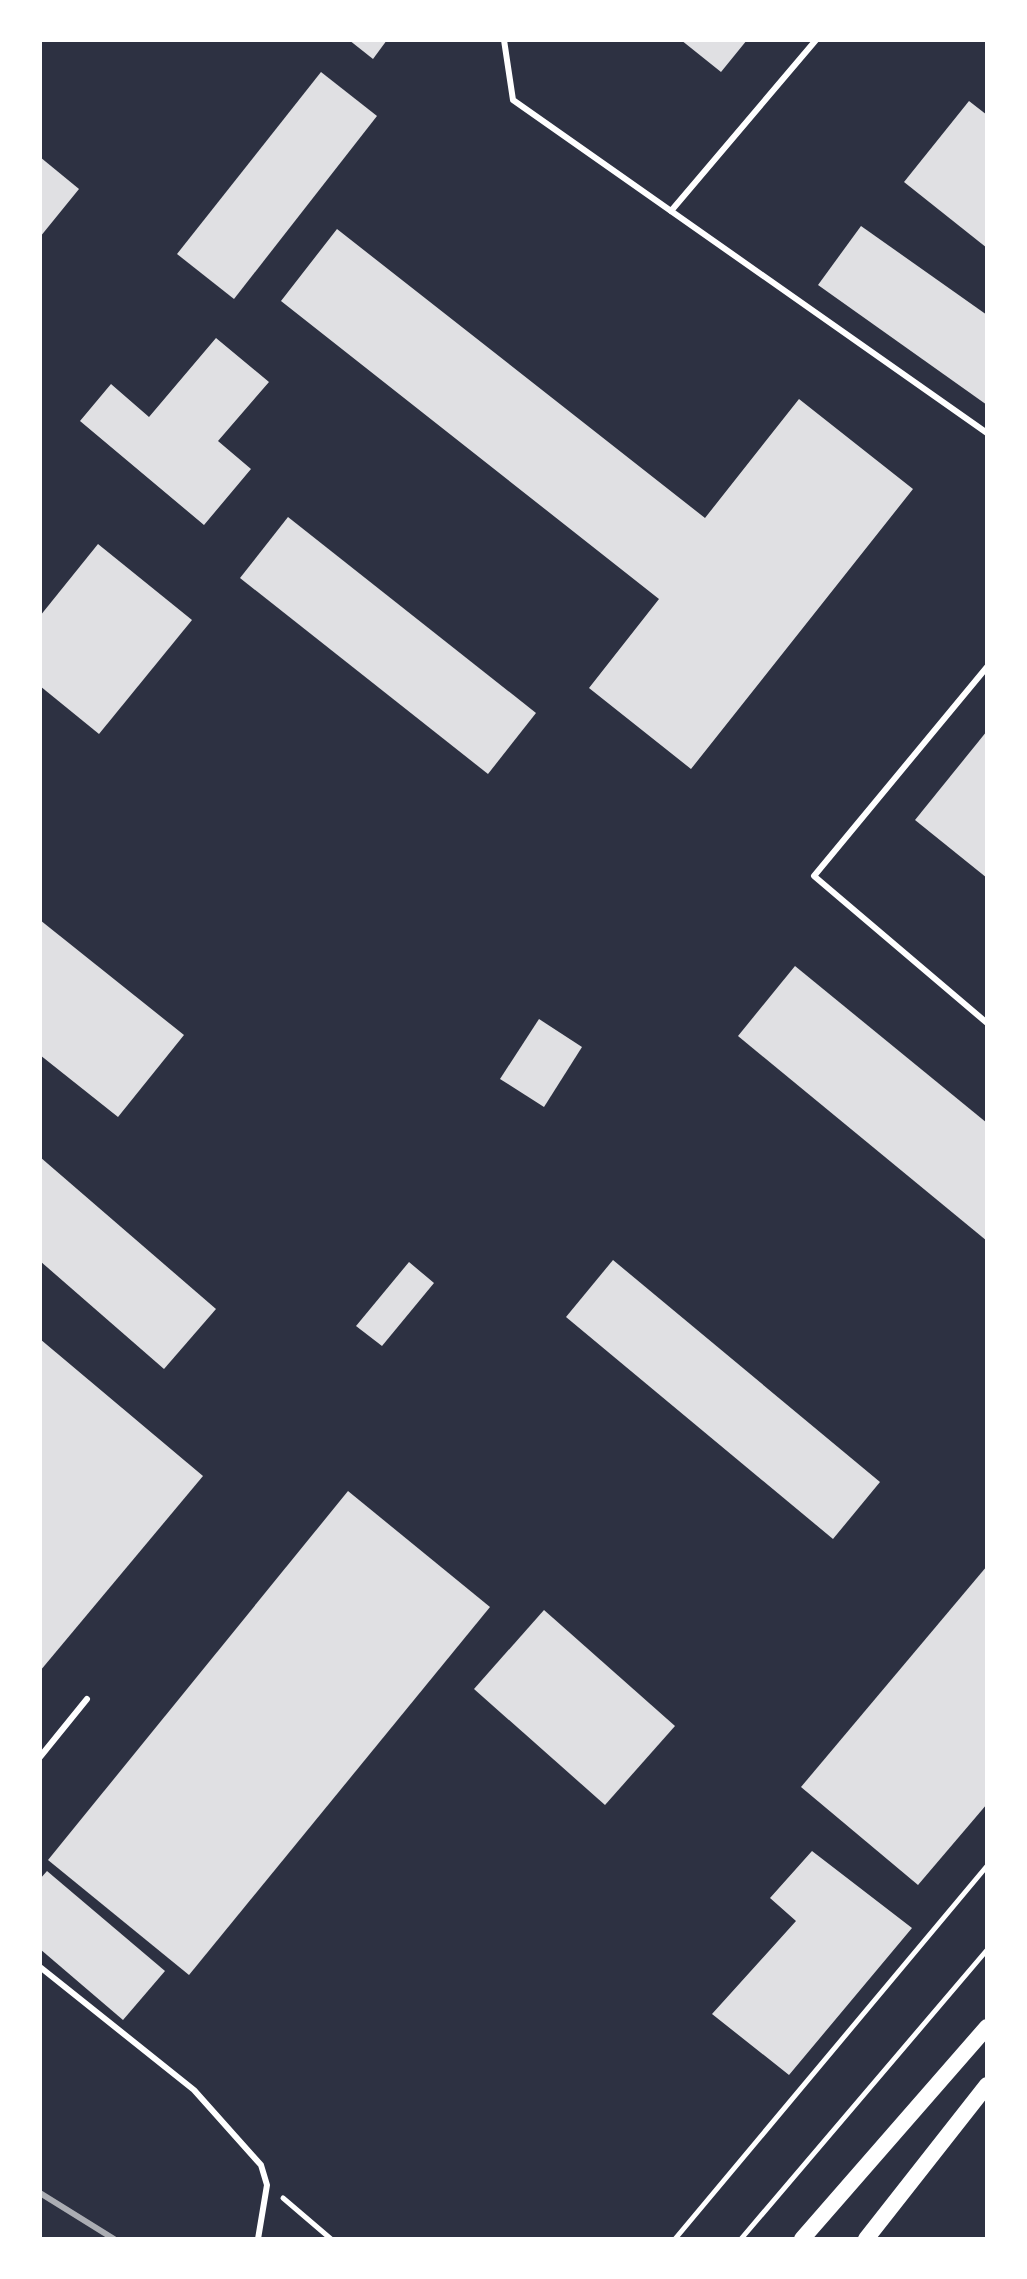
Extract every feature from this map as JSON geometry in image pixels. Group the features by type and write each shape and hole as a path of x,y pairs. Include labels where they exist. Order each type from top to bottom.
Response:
{"main road":[{"path":"802,2239 987,2027"},
{"path":"866,2239 987,2085"}],"lane":[{"path":"504,40 513,100 987,433"},
{"path":"671,211 816,40"},
{"path":"987,667 814,876 987,1023"},
{"path":"40,1757 87,1699"},
{"path":"40,1967 194,2090 261,2165 267,2185 258,2239"}],"path":[{"path":"675,2239 987,1866"},
{"path":"741,2239 987,1950"},
{"path":"267,2185 331,2239"}],"building":[{"path":"349,40 387,40 373,59"},
{"path":"681,40 747,40 721,72"},
{"path":"321,72 377,116 234,299 177,254"},
{"path":"969,101 987,115 987,248 904,182"},
{"path":"40,157 79,189 40,237"},
{"path":"861,226 987,315 987,405 818,285"},
{"path":"337,229 705,518 799,399 913,489 691,769 589,688 659,599 281,301"},
{"path":"216,338 269,382 218,441 251,469 204,525 80,421 111,384 149,417"},
{"path":"288,517 536,713 488,774 240,578"},
{"path":"98,544 192,620 99,734 40,686 40,616"},
{"path":"987,731 987,878 915,820"},
{"path":"40,920 184,1035 118,1117 40,1055"},
{"path":"795,966 987,1123 987,1241 738,1036"},
{"path":"539,1019 582,1047 544,1107 500,1079"},
{"path":"40,1157 216,1309 164,1369 40,1261"},
{"path":"613,1260 880,1482 833,1539 566,1317"},
{"path":"409,1262 434,1283 382,1346 356,1326"},
{"path":"40,1339 203,1476 40,1671"},
{"path":"348,1491 490,1607 189,1975 48,1860"},
{"path":"987,1566 987,1804 918,1885 801,1787"},
{"path":"544,1610 675,1726 605,1805 474,1689"},
{"path":"812,1851 912,1928 789,2075 712,2014 796,1921 770,1898"},
{"path":"47,1871 165,1971 123,2020 40,1949 40,1879"}],"railway":[{"path":"40,2193 114,2239"}]}
